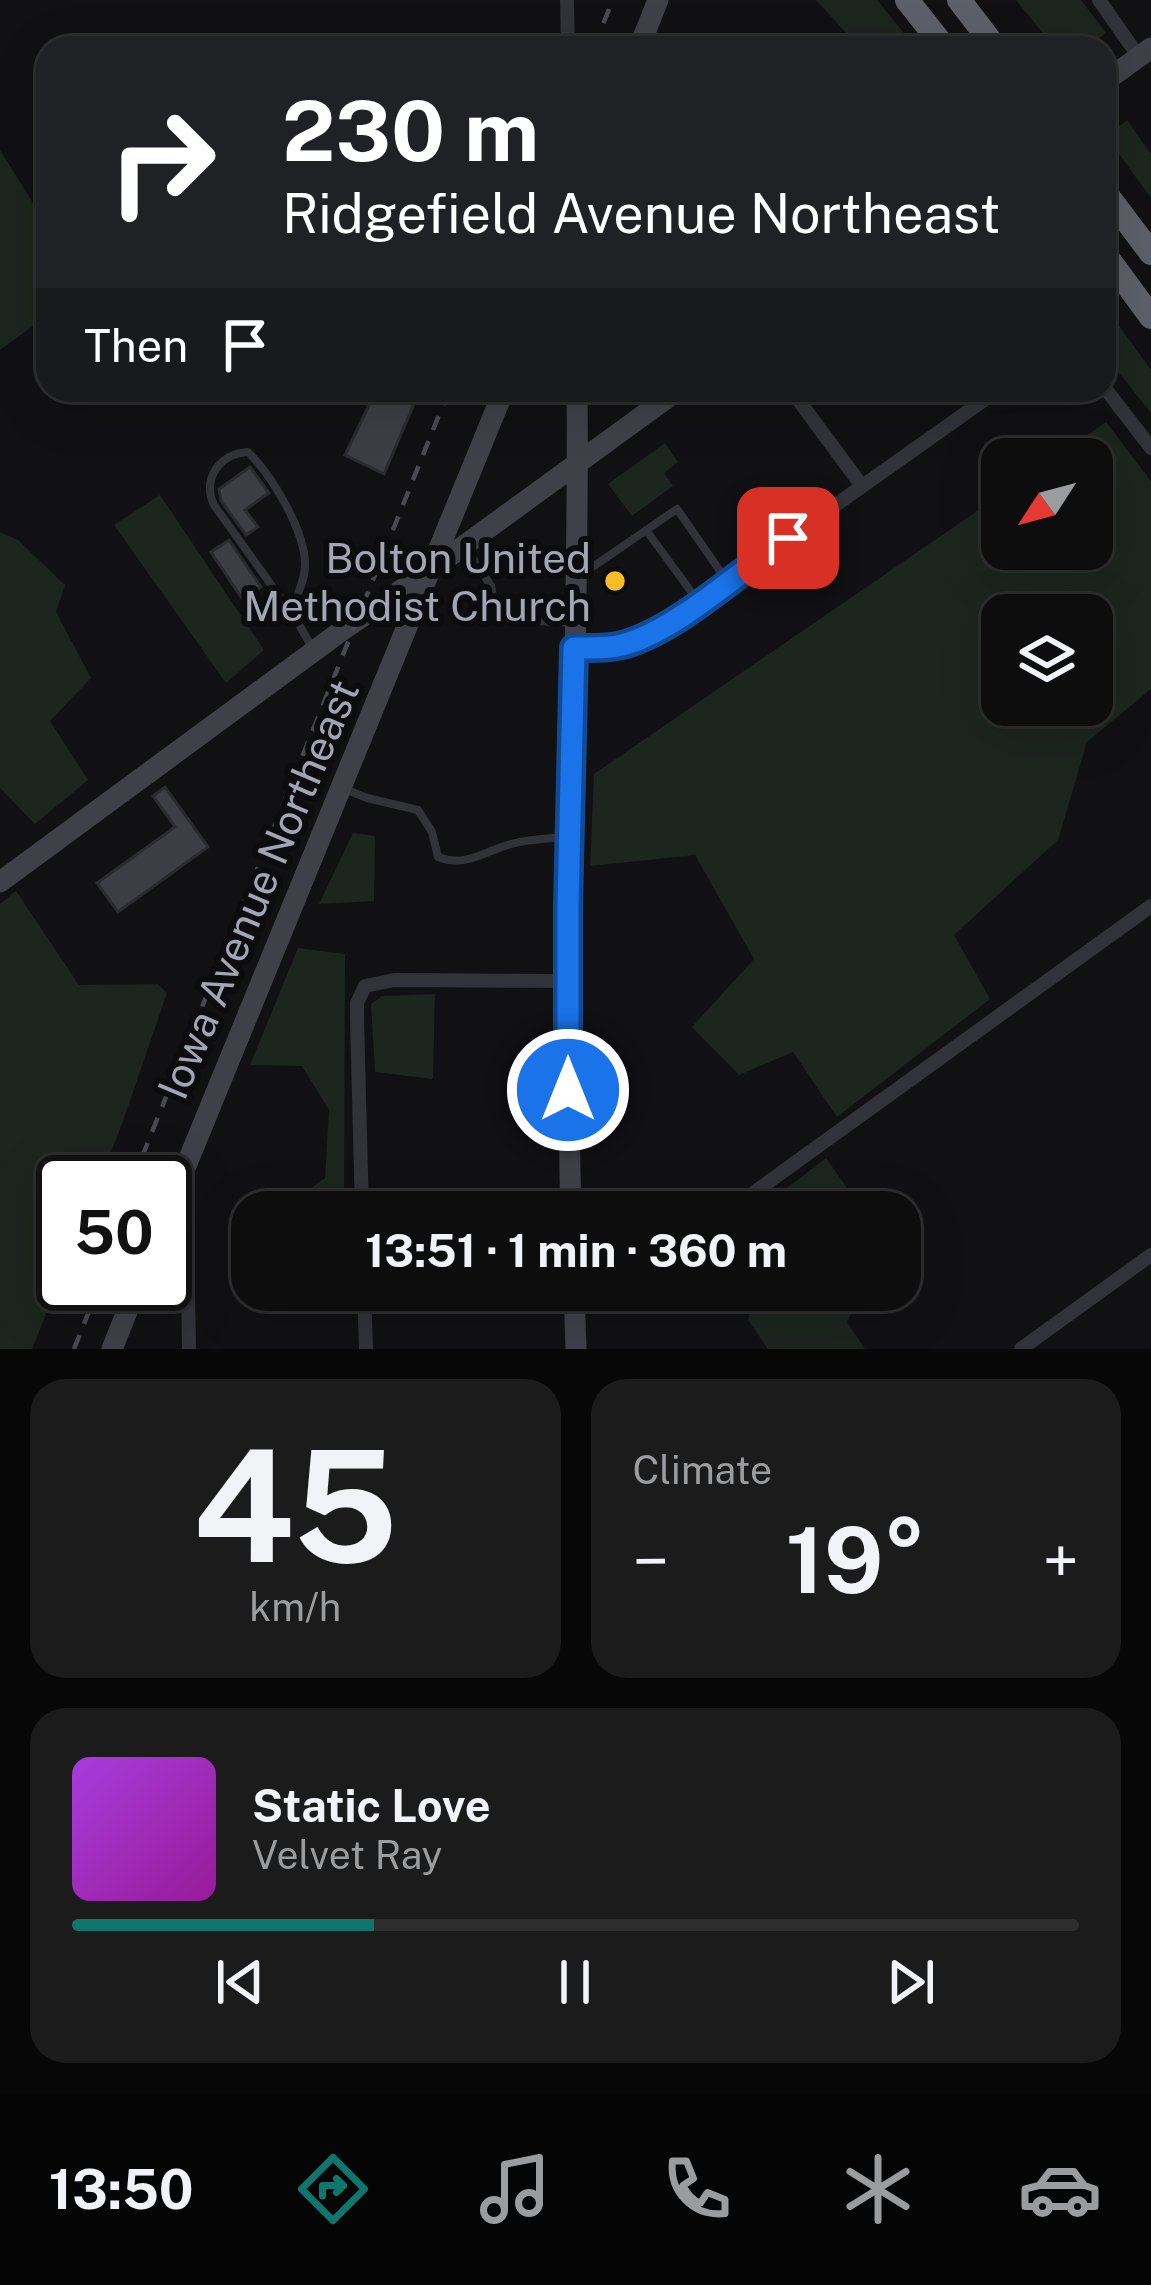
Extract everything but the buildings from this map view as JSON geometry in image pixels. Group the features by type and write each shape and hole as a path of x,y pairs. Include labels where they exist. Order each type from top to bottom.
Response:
{"highway":[{"path":"907,0 936,36"},
{"path":"959,0 987,36"},
{"path":"1116,207 1151,253"},
{"path":"1116,269 1151,317"}],"main road":[{"path":"644,36 658,0"},
{"path":"1116,73 1145,52"},
{"name":"Iowa Avenue Northeast","path":"190,1155 498,402"},
{"path":"571,1191 568,981 577,402"},
{"path":"0,882 314,650 663,402"},
{"path":"112,1349 127,1311"},
{"path":"574,1311 575,1349"}],"street":[{"path":"567,0 568,36"},
{"path":"1099,0 1145,52"},
{"path":"800,402 862,486"},
{"path":"574,648 613,647 640,639 981,402"},
{"path":"1116,402 1151,448"},
{"path":"756,1191 1151,906"},
{"path":"361,1191 357,1003 365,986 394,980 568,981"},
{"path":"1021,1349 1151,1256"},
{"path":"188,1311 189,1349"},
{"path":"365,1311 366,1349"}],"lane":[{"path":"290,612 305,563 297,530 256,461 248,452 236,453 213,470 208,491 314,650"},
{"path":"576,578 677,509 728,582"},
{"path":"646,530 699,602"},
{"path":"465,544 491,586 496,620 575,623"},
{"path":"340,787 418,810 432,832 438,857 445,860 461,863 507,845 570,837"}],"shaded area":[{"path":"816,0 877,0 906,36 849,36"},
{"path":"1016,0 1081,0 1106,33 1102,36 1045,36"},
{"path":"1127,120 1151,154 1151,198 1116,150 1116,128"},
{"path":"0,150 36,208 36,324 0,350"},
{"path":"1116,322 1151,370 1151,413 1116,369"},
{"path":"1106,422 1151,481 1151,689 1113,720 1113,594 981,594 981,726 1106,726 1087,742 1058,840 954,935 990,999 837,1117 793,1052 739,1075 692,1027 754,959 695,855 590,866 594,774 981,508 981,570 1113,570 1113,438 1083,438"},
{"path":"665,443 678,462 664,473 673,486 632,516 608,484"},
{"path":"160,495 264,650 226,683 114,525"},
{"path":"0,532 18,540 65,585 56,612 91,678 50,721 88,780 35,824 0,788"},
{"path":"353,833 375,836 374,901 319,904"},
{"path":"16,891 79,985 158,984 167,993 110,1155 36,1155 36,1311 47,1311 32,1349 0,1349 0,904"},
{"path":"298,948 345,954 344,1191 307,1191 325,1178 329,1110 302,1066 250,1065"},
{"path":"435,994 433,1079 375,1072 371,1004 382,996"},
{"path":"826,1158 849,1191 783,1191"},
{"path":"751,1311 852,1311 847,1322 865,1349 768,1349 748,1320"}],"railway":[{"path":"598,36 613,0"},
{"path":"143,1155 444,402"},
{"path":"74,1349 89,1311"}],"place":[{"name":"Bolton United Methodist Church","path":"615,581"}],"route":[{"path":"568,1090 574,648 613,647 640,639 788,538"}]}
